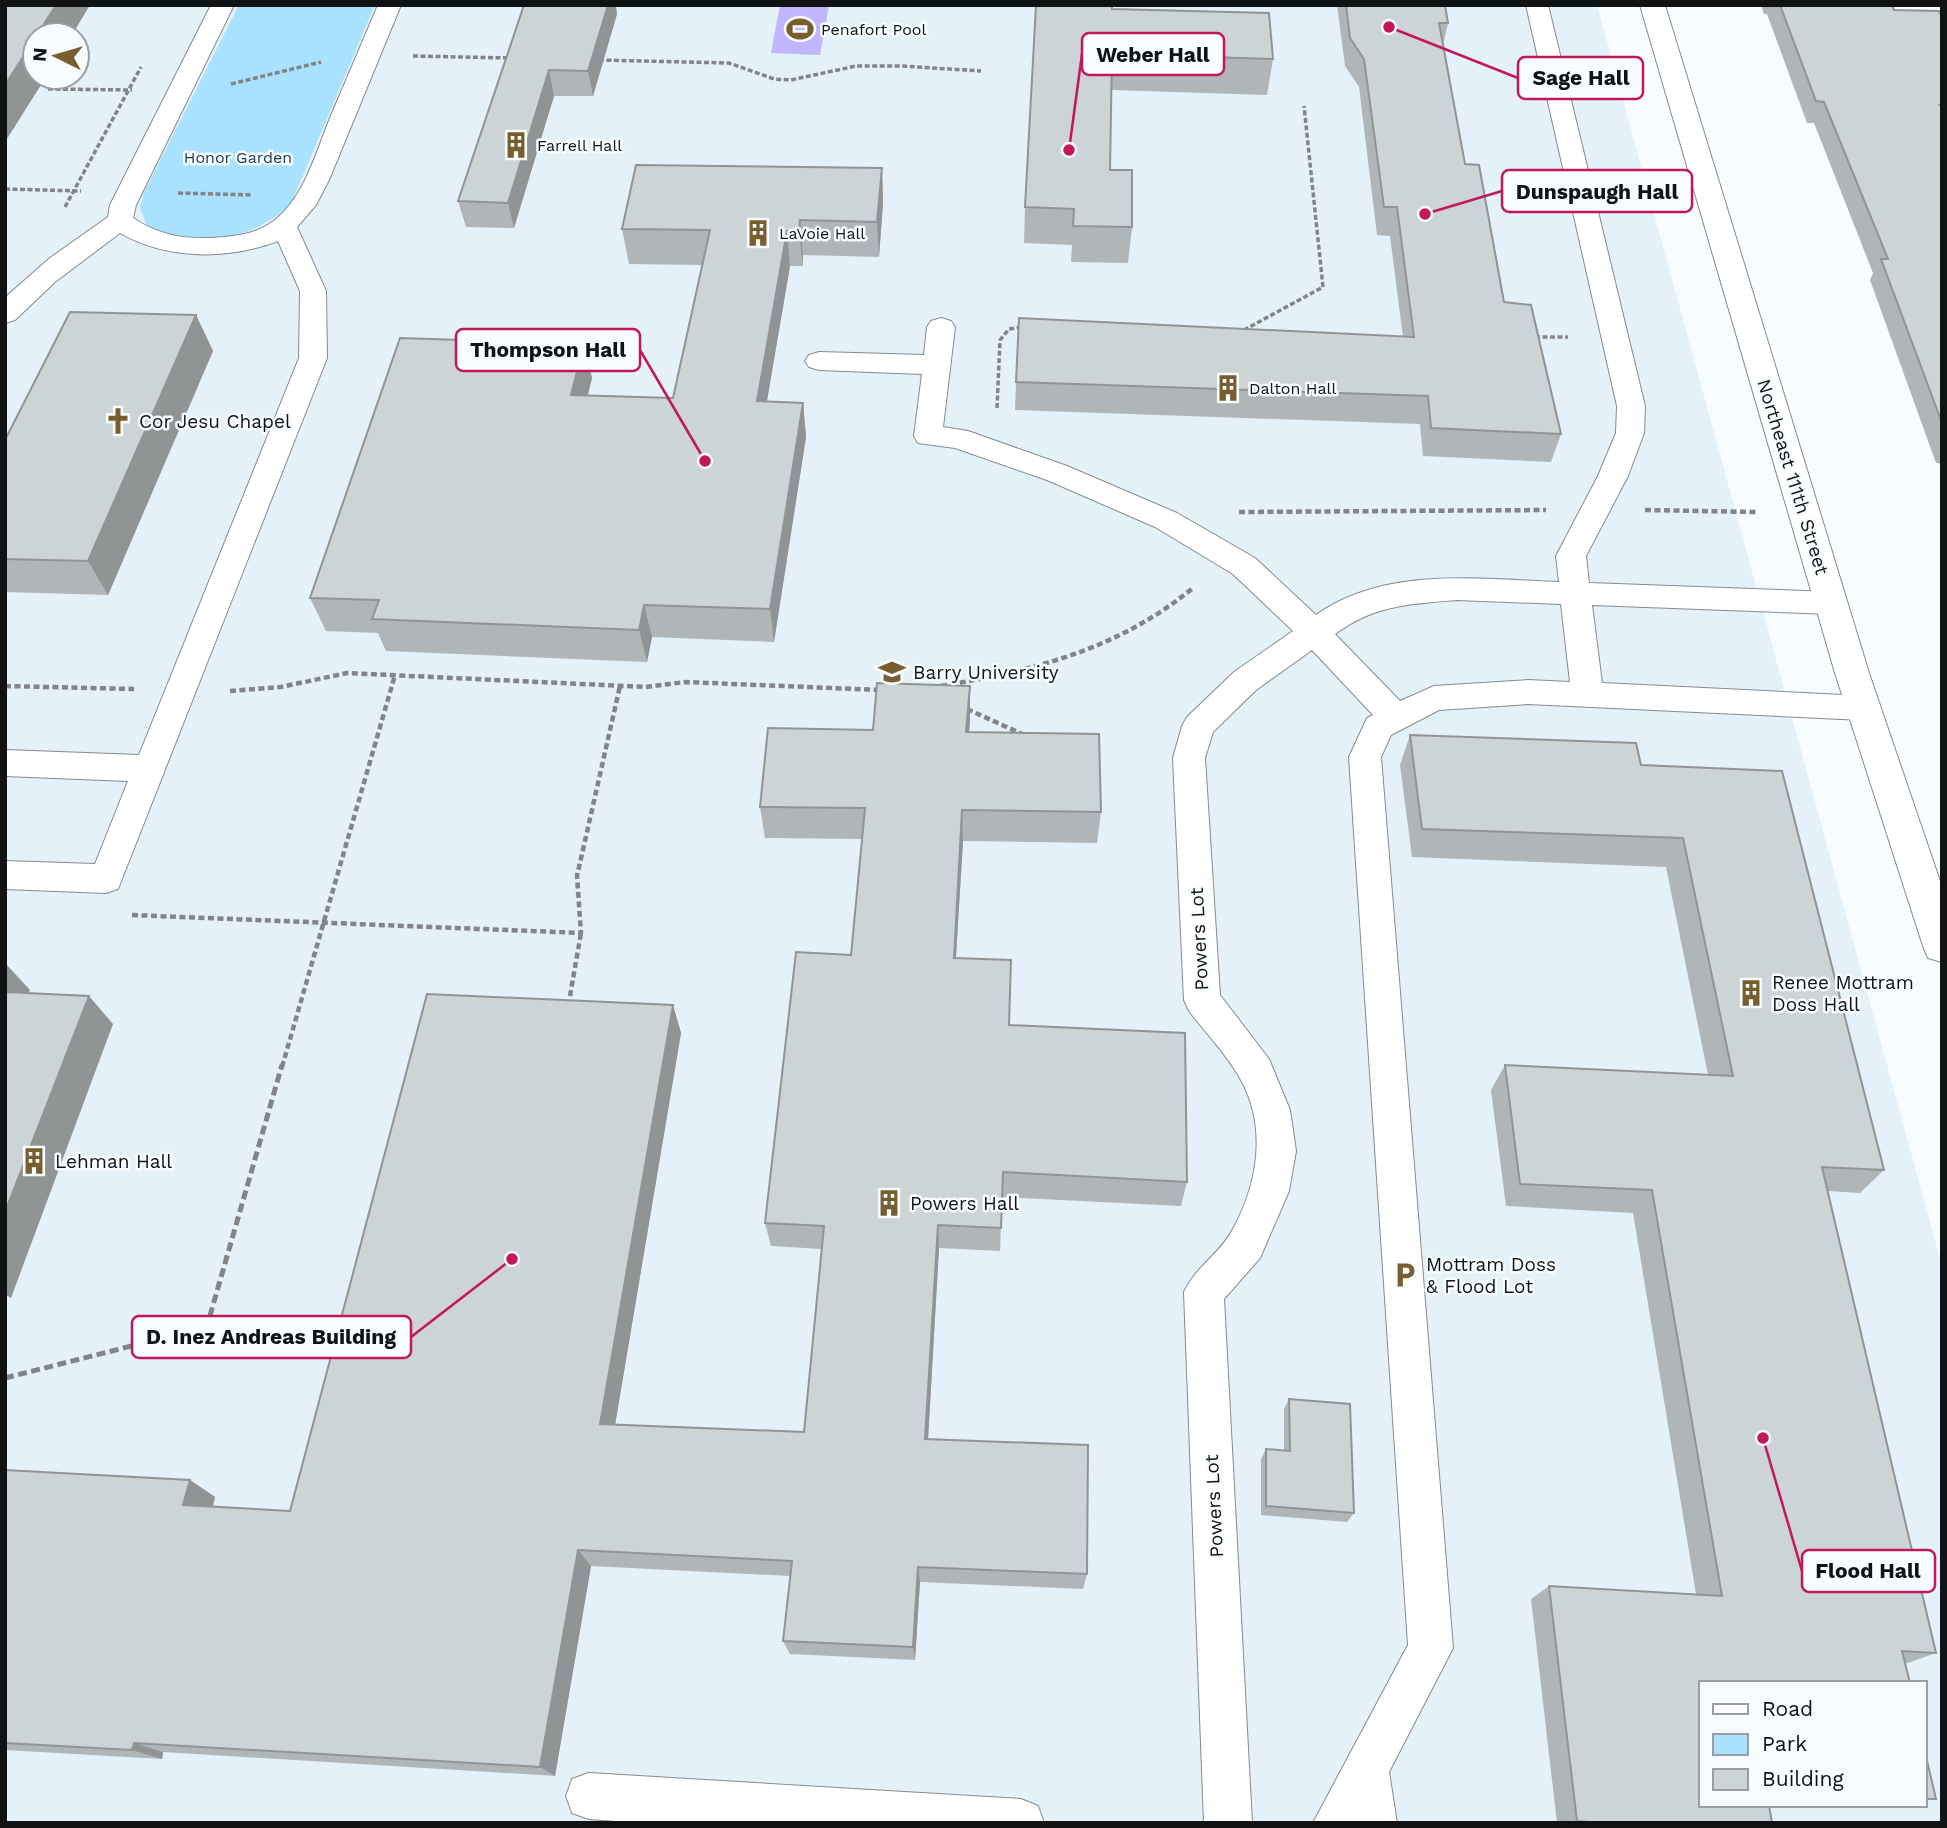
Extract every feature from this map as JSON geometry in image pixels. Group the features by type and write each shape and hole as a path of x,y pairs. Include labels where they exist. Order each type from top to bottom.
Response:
{"street":[{"name":"Northeast 111th Street","path":"1652,5 1863,708 1942,946"}],"lane":[{"path":"5,314 27,289 74,252 120,221 132,182 223,5"},
{"path":"120,221 138,234 160,244 188,247 226,246 258,240 284,226 310,191 390,5"},
{"path":"1537,5 1631,406 1630,433 1613,476 1571,556 1587,695"},
{"path":"5,875 106,879 313,358 313,292 284,226"},
{"path":"941,327 928,436 958,438 1057,473 1166,520 1244,566 1314,632 1396,719"},
{"path":"820,361 937,365"},
{"name":"Powers Lot","path":"1228,1823 1204,1292 1245,1245 1270,1191 1277,1151 1270,1110 1256,1071 1202,1000 1189,758 1198,726 1245,681 1344,611 1395,594 1457,589 1831,603"},
{"path":"1336,1823 1431,1648 1365,757 1378,727 1434,698 1528,692 1863,708"},
{"path":"5,763 149,769"},
{"path":"1365,1769 1373,1823"},
{"path":"589,1796 1021,1823"}],"path":[{"path":"91,90 217,88 314,63 368,57 521,59"},
{"path":"591,60 729,63 744,65 758,74 780,80 799,80 855,66 981,71"},
{"path":"65,207 141,66"},
{"path":"1233,329 1247,330 1323,287 1304,106"},
{"path":"994,451 1000,340 1005,331 1013,326 1027,327"},
{"path":"1534,337 1569,337"},
{"path":"1230,512 1741,511 1766,516"},
{"path":"934,687 1064,659 1137,630 1181,599 1227,556"},
{"path":"5,685 247,692 347,673 646,687 685,682 893,690"},
{"path":"5,1378 171,1336 209,1319 395,675"},
{"path":"570,996 581,933 577,876 620,685"},
{"path":"957,705 1028,737"},
{"path":"131,915 581,933"}],"shaded area":[{"name":"Barry University","path":"5,5 1597,5 1942,1266 1942,1823 5,1823"},
{"name":"Penafort Pool","path":"780,5 829,5 820,55 771,53"}],"green space":[{"name":"Honor Garden","path":"239,5 375,5 290,206 256,228 222,238 186,237 147,226 140,207 145,190"}],"building":[{"path":"5,5 56,5 46,21 21,21 21,60 5,85"},
{"path":"524,5 608,5 588,71 549,70 508,203 458,201"},
{"path":"1036,5 1112,5 1112,9 1269,13 1273,59 1112,54 1110,170 1132,170 1132,227 1073,226 1074,209 1025,207"},
{"path":"1346,5 1445,5 1448,23 1439,23 1465,164 1479,165 1504,302 1531,305 1561,434 1431,428 1428,396 1016,382 1019,318 1414,337 1397,207 1384,207 1364,59 1350,38"},
{"path":"1780,5 1892,5 1894,10 1939,11 1942,17 1942,423 1881,259 1888,259 1824,102 1816,101"},
{"path":"636,165 882,168 877,222 800,220 799,232 787,231 757,401 803,403 770,609 644,605 639,630 372,619 379,600 310,598 400,338 584,344 571,395 673,398 710,230 622,229"},
{"name":"Cor Jesu Chapel","path":"70,312 196,315 88,561 5,559 5,440"},
{"path":"877,683 970,686 966,732 1099,734 1101,812 962,810 954,958 1011,960 1009,1025 1185,1033 1187,1182 1003,1172 1001,1228 938,1225 925,1439 1088,1445 1087,1574 918,1567 913,1647 783,1641 792,1561 578,1550 540,1767 134,1743 132,1750 5,1743 5,1470 190,1480 183,1505 290,1511 427,994 673,1005 600,1424 804,1432 824,1226 765,1223 796,952 851,955 865,808 760,807 768,728 873,730"},
{"path":"1410,735 1636,743 1641,765 1782,771 1884,1170 1822,1167 1936,1653 1902,1651 1910,1681 1699,1681 1699,1807 1769,1807 1772,1823 1577,1821 1549,1586 1722,1596 1652,1190 1520,1184 1505,1065 1733,1076 1683,838 1422,829"},
{"path":"5,992 89,996 5,1212"},
{"path":"1289,1399 1350,1404 1354,1513 1266,1506 1266,1449 1290,1451"},
{"path":"1926,1756 1936,1799 1926,1799"}],"place":[{"name":"Sage Hall","path":"1389,27"},
{"name":"Penafort Pool","path":"800,29"},
{"name":"Farrell Hall","path":"516,145"},
{"name":"Weber Hall","path":"1069,150"},
{"name":"Dunspaugh Hall","path":"1425,214"},
{"name":"LaVoie Hall","path":"758,233"},
{"name":"Dalton Hall","path":"1228,388"},
{"name":"Cor Jesu Chapel","path":"118,421"},
{"name":"Thompson Hall","path":"705,461"},
{"name":"Barry University","path":"892,672"},
{"name":"Renee Mottram Doss Hall","path":"1751,993"},
{"name":"Lehman Hall","path":"34,1161"},
{"name":"Powers Hall","path":"889,1203"},
{"name":"D. Inez Andreas Building","path":"512,1259"},
{"name":"Mottram Doss & Flood Lot","path":"1405,1275"},
{"name":"Flood Hall","path":"1763,1438"}]}
